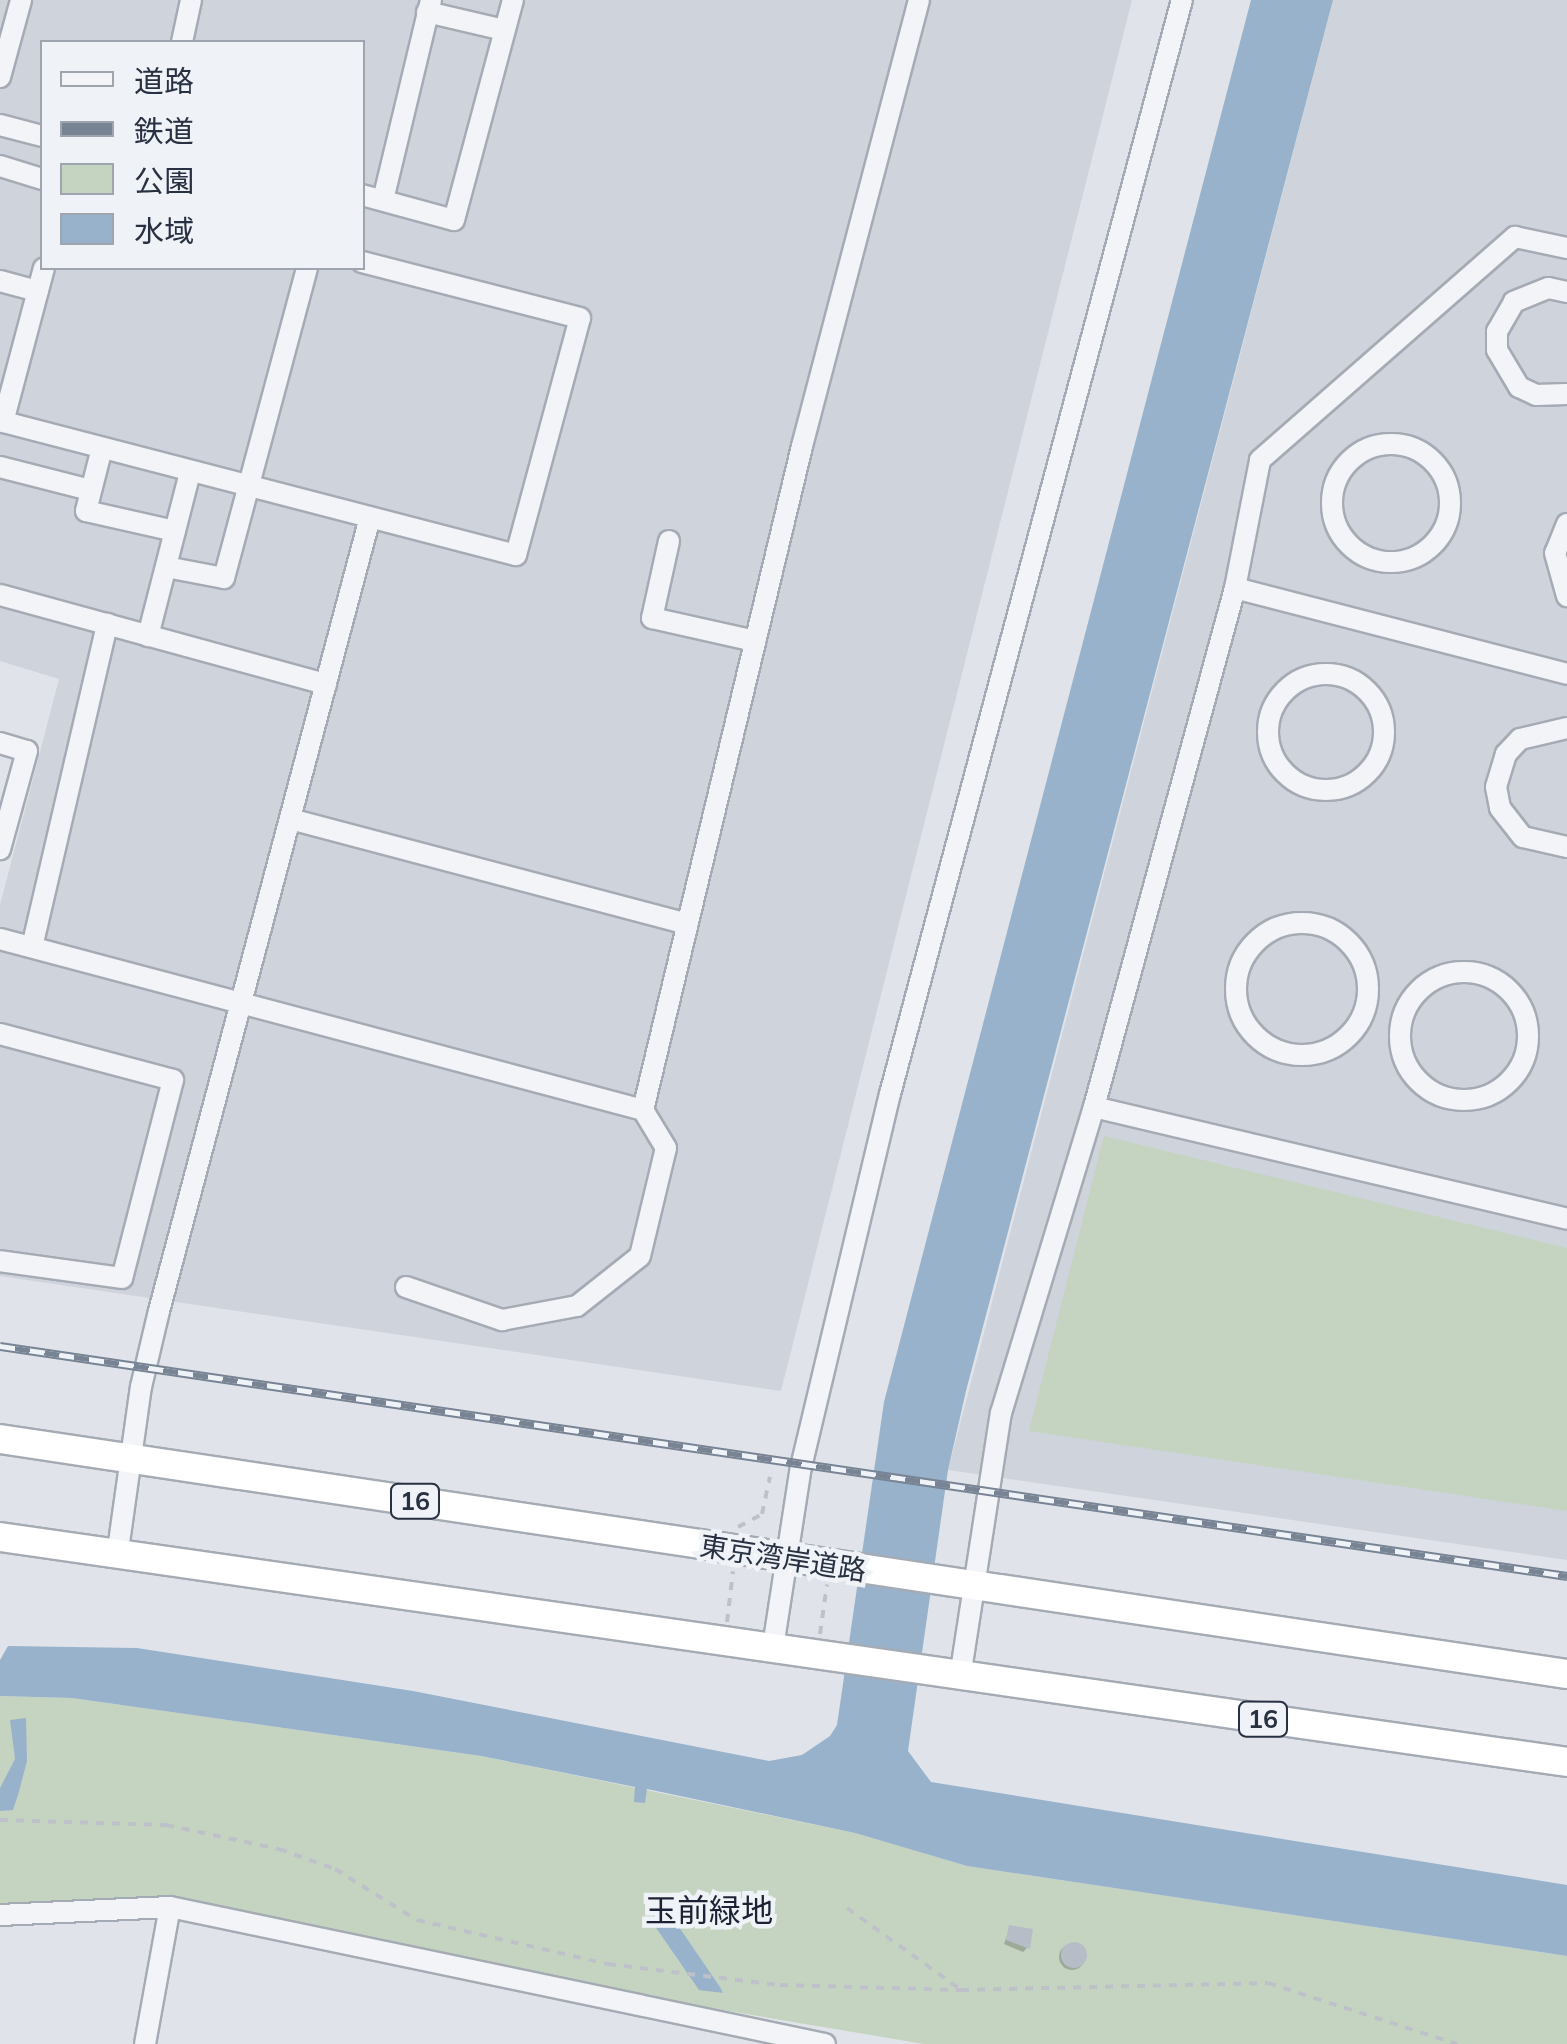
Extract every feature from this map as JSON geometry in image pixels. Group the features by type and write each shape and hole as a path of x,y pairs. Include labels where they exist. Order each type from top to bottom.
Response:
{"highway":[{"name":"東京湾岸道路","path":"0,1438 737,1539 786,1558 1567,1674"},
{"name":"16","path":"0,1536 117,1557 1567,1762"}],"street":[{"path":"0,78 20,0"},
{"path":"182,40 191,0"},
{"path":"504,30 429,6 373,198 454,220 512,0"},
{"path":"643,1110 756,641 919,0"},
{"path":"772,1647 801,1466 890,1094 1182,0"},
{"path":"0,125 40,135"},
{"path":"0,166 40,177"},
{"path":"960,1677 1001,1413 1094,1107 1234,588 1260,460 1515,237 1567,248"},
{"path":"43,270 2,421 368,521 516,556 580,318 365,263"},
{"path":"166,566 224,578 245,487 306,270"},
{"path":"0,280 38,291"},
{"path":"1567,292 1548,288 1514,302 1498,331 1497,350 1519,387 1536,395 1567,394"},
{"path":"1386,444 1424,454 1448,486 1450,507 1440,535 1406,561 1360,554 1335,522 1334,485 1344,467 1366,449 1386,444"},
{"path":"102,448 86,511 175,531"},
{"path":"0,467 90,490"},
{"path":"148,636 190,472"},
{"path":"117,1557 130,1457 159,1311 368,521"},
{"path":"1567,524 1555,553 1567,596"},
{"path":"669,540 652,618 756,641"},
{"path":"1234,588 1567,674"},
{"path":"0,595 326,684"},
{"path":"32,947 107,624"},
{"path":"1313,674 1334,674 1368,691 1384,728 1371,770 1339,789 1318,790 1291,779 1269,746 1268,726 1279,696 1313,674"},
{"path":"1567,728 1520,739 1506,754 1496,787 1500,808 1523,838 1567,847"},
{"path":"0,743 27,750 0,849"},
{"path":"290,819 688,924"},
{"path":"1306,923 1329,929 1354,948 1368,992 1354,1032 1336,1047 1306,1056 1283,1053 1250,1031 1237,1003 1236,980 1250,948 1268,933 1306,923"},
{"path":"0,939 643,1110 666,1148 640,1256 577,1306 502,1320 406,1287"},
{"path":"1462,972 1484,975 1516,998 1528,1040 1512,1079 1471,1100 1449,1098 1417,1080 1405,1061 1401,1025 1422,987 1462,972"},
{"path":"0,1034 174,1080 122,1278 0,1261"},
{"path":"1094,1107 1567,1220"},
{"path":"0,1915 170,1907 767,2039 825,2044"},
{"path":"145,2044 170,1907"}],"path":[{"path":"725,1640 737,1539"},
{"path":"817,1653 830,1565"},
{"path":"0,1820 166,1826 278,1849 335,1869 417,1920 608,1964 716,1978 961,1990 1268,1982 1457,2044"},
{"path":"847,1908 961,1990"}],"shaded area":[{"path":"0,0 1132,0 781,1391 0,1276 0,905 59,679 0,661"},
{"path":"1333,0 1567,0 1567,1560 948,1470"}],"green space":[{"path":"1104,1136 1567,1248 1567,1511 1029,1431"},
{"path":"0,1696 72,1698 481,1756 855,1833 967,1866 1567,1956 1567,2044 924,2044 562,1983 171,1902 0,1909"}],"water":[{"path":"1251,0 1333,0 966,1391 948,1470 908,1751 931,1782 1567,1885 1567,1956 967,1866 855,1833 647,1789 645,1803 634,1802 635,1787 481,1756 72,1698 0,1696 0,1660 8,1646 137,1648 413,1691 769,1761 802,1755 830,1736 837,1725 884,1402"},
{"path":"26,1718 27,1761 18,1795 13,1810 0,1811 0,1788 15,1759 10,1720"},
{"path":"666,1908 723,1993 699,1990 650,1919"}],"building":[{"path":"1009,1925 1033,1929 1030,1949 1006,1940"},
{"path":"1074,1942 1083,1946 1087,1955 1083,1964 1074,1968 1065,1964 1061,1955 1065,1946"}],"railway":[{"path":"0,1346 1567,1576"}],"district":[{"name":"玉前緑地","path":"709,1910"}]}
